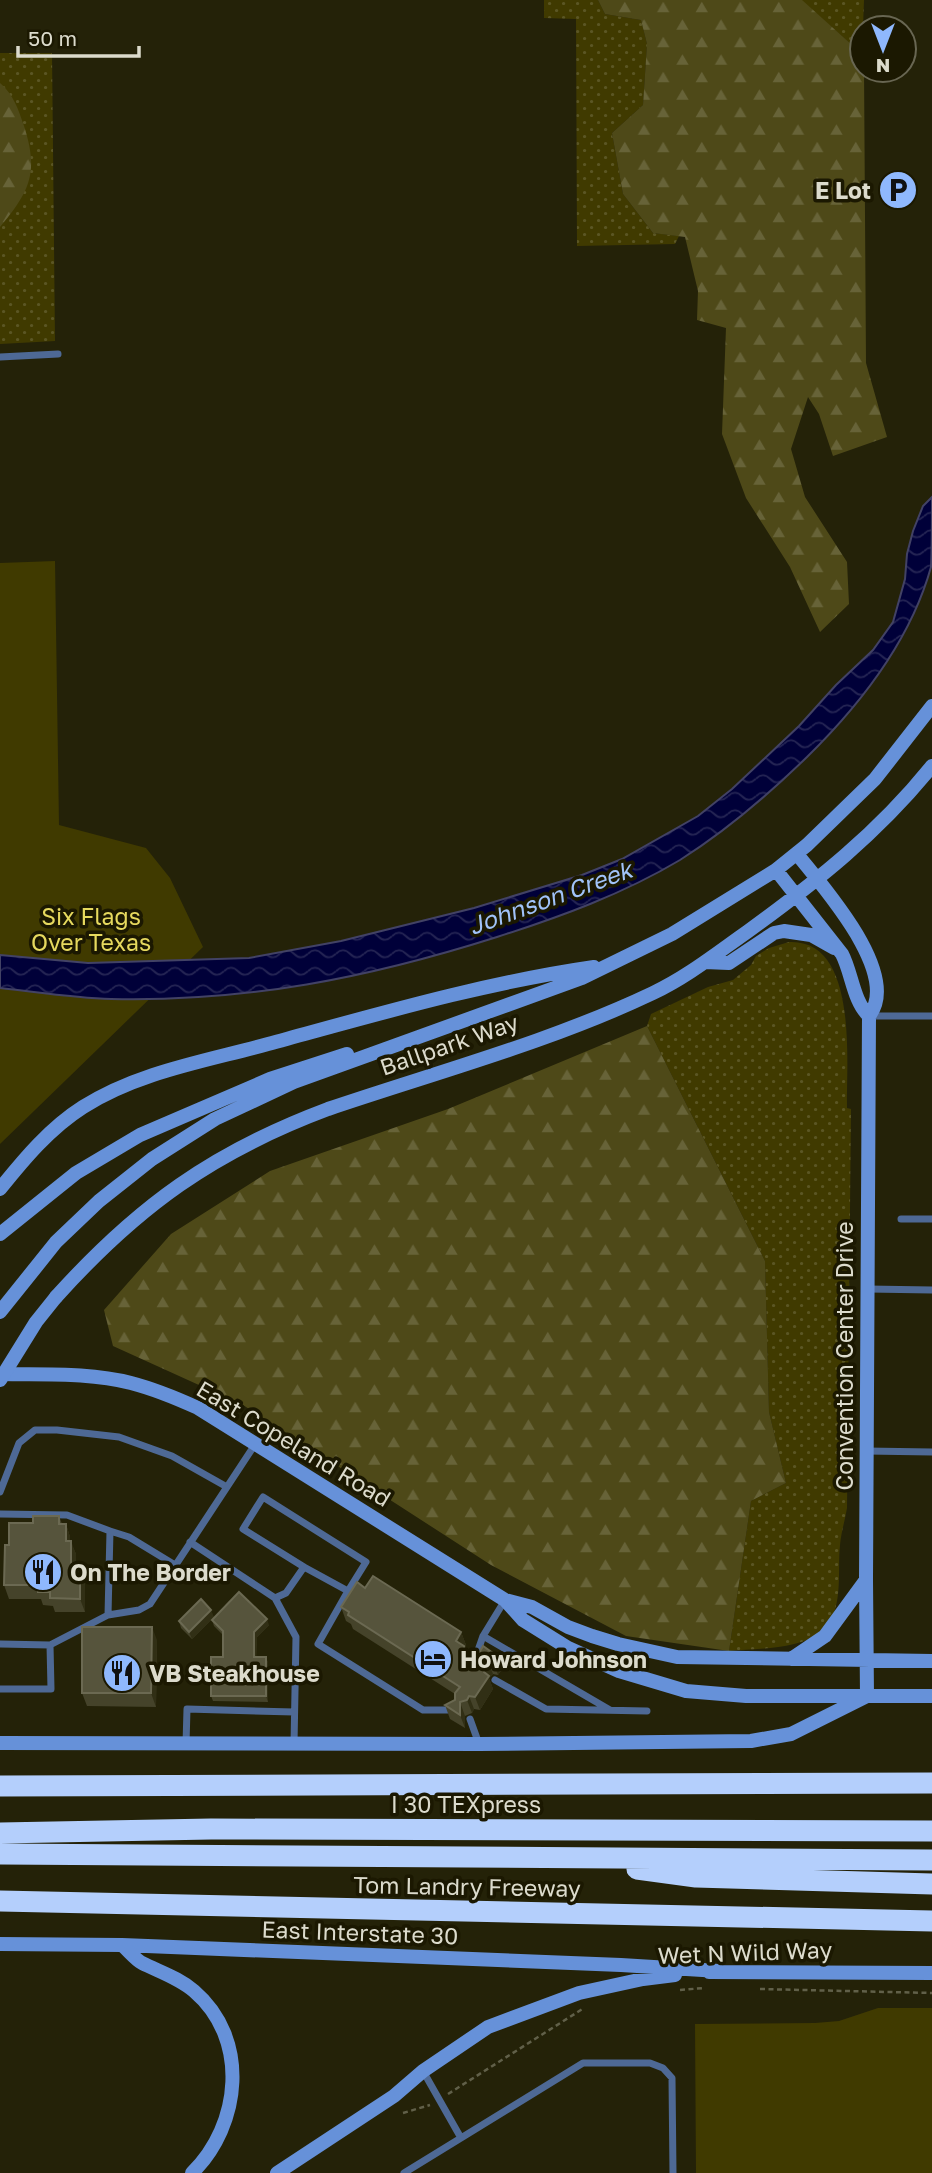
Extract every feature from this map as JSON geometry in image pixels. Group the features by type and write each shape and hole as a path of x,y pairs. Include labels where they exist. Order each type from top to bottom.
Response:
{"highway":[{"path":"0,1786 932,1783"},
{"path":"0,1818 932,1816"},
{"name":"I 30 TEXpress","path":"0,1833 211,1829 932,1831"},
{"path":"0,1854 932,1860"},
{"path":"545,1857 696,1877 932,1884"},
{"name":"Tom Landry Freeway","path":"0,1901 932,1921"}],"main road":[{"name":"Ballpark Way","path":"0,1312 56,1242 99,1201 182,1139 264,1095 400,1043 554,989 612,965 672,934 776,870 797,854 875,779 932,706"},
{"name":"Ballpark Way","path":"0,1380 56,1297 99,1250 147,1208 204,1168 245,1144 328,1109 610,1012 656,991 705,962 817,880 873,831 932,766"},
{"name":"Convention Center Drive","path":"797,854 850,926 867,954 877,993 874,1009 869,1016 867,1696"},
{"name":"Convention Center Drive","path":"776,870 842,954 849,967 861,1009 869,1016"},
{"path":"705,962 729,963 774,933 784,931 811,934 842,954"},
{"path":"0,1189 52,1131 97,1099 136,1082 375,1015 538,975 612,965"},
{"path":"0,1234 76,1173 119,1146 164,1124 306,1066 341,1055 400,1043"},
{"name":"East Copeland Road","path":"0,1374 89,1376 130,1382 198,1408 505,1600 523,1620 568,1648 619,1671 686,1691 725,1695 932,1696"},
{"path":"791,1659 825,1636 866,1580"},
{"name":"East Copeland Road","path":"505,1600 532,1607 568,1627 592,1636 652,1652 696,1659 932,1661"},
{"path":"0,1743 479,1744 751,1741 791,1734 867,1696"},
{"name":"East Interstate 30","path":"0,1944 122,1945 610,1964 719,1971"},
{"path":"122,1945 140,1962 195,1991 226,2036 233,2080 231,2102 218,2141 192,2173"},
{"name":"Wet N Wild Way","path":"277,2173 394,2096 423,2071 488,2027 579,1993 643,1979 719,1971 932,1973"}],"lane":[{"path":"0,357 58,354"},
{"path":"869,1016 932,1016"},
{"path":"901,1219 932,1219"},
{"path":"867,1289 932,1290"},
{"path":"0,1492 19,1443 35,1430 120,1437 172,1456 227,1487"},
{"path":"0,1644 50,1645 108,1615 139,1610 150,1604 257,1443"},
{"path":"866,1451 932,1452"},
{"path":"348,1591 243,1529 263,1497 366,1562 318,1644 423,1710 455,1710"},
{"path":"0,1514 67,1515 129,1537 175,1565"},
{"path":"108,1615 110,1531"},
{"path":"190,1542 275,1598 296,1637 293,1744"},
{"path":"275,1598 286,1593 304,1567"},
{"path":"480,1671 475,1669 474,1662 483,1636 505,1600"},
{"path":"483,1636 610,1710"},
{"path":"0,1689 51,1689 50,1645"},
{"path":"495,1680 546,1709 647,1711"},
{"path":"186,1744 187,1709 294,1712"},
{"path":"470,1719 479,1744"},
{"path":"404,2173 583,2063 650,2063 663,2068 673,2078 673,2173"},
{"path":"423,2071 461,2137"}],"path":[{"path":"678,1990 705,1988"},
{"path":"758,1989 932,1993"},
{"path":"403,2113 429,2106 589,2006"}],"green space":[{"path":"544,0 598,0 605,14 641,20 647,44 643,105 612,133 623,194 653,233 679,236 675,244 577,246 576,19 544,18"},
{"path":"598,0 802,0 848,41 848,84 864,84 866,363 887,437 833,456 819,414 808,397 791,449 805,497 847,562 849,604 820,632 790,567 746,498 722,434 726,328 697,320 698,291 685,237 653,233 623,194 612,133 643,105 647,44 641,20 605,14"},
{"path":"801,0 864,0 863,14 848,14 848,42"},
{"path":"0,53 52,53 55,341 0,344"},
{"path":"0,83 12,97 20,114 29,142 31,169 25,191 0,227"},
{"name":"Six Flags Over Texas","path":"55,561 59,825 146,848 170,878 203,947 0,1144 0,563"},
{"path":"789,942 812,946 827,960 838,981 847,1035 847,1108 851,1109 847,1508 840,1545 837,1604 828,1625 820,1633 801,1642 729,1651 751,1501 786,1483 769,1412 765,1261 647,1026 651,1014 708,987 733,980 751,965 756,956 769,948"},
{"path":"647,1026 765,1261 769,1412 786,1483 751,1501 729,1651 626,1636 491,1565 243,1405 113,1346 104,1310 171,1234 270,1171 448,1109"},
{"path":"878,2008 932,2008 932,2173 696,2173 695,2024 839,2021"}],"water":[{"name":"Johnson Creek","path":"932,497 931,567 922,594 897,645 864,693 827,737 762,799 680,860 636,884 591,904 449,952 354,975 259,992 161,999 97,998 0,988 0,955 88,963 249,958 341,941 474,908 582,875 622,859 698,816 732,789 799,726 873,650 893,622 905,579 907,554 913,531 923,506"}],"building":[{"name":"On The Border","path":"33,1516 59,1516 59,1524 66,1524 66,1541 71,1541 71,1571 80,1571 80,1599 50,1598 50,1592 38,1592 38,1585 4,1585 5,1545 9,1545 9,1523 33,1523"},
{"name":"Howard Johnson","path":"373,1576 461,1632 456,1641 464,1646 468,1661 475,1664 479,1662 479,1653 483,1646 497,1656 485,1664 484,1672 489,1676 475,1697 469,1696 467,1700 460,1702 460,1715 445,1705 455,1700 455,1693 460,1687 348,1615 349,1612 341,1607 357,1582 365,1588"},
{"path":"239,1592 267,1619 254,1632 254,1657 266,1657 266,1696 211,1696 211,1657 223,1657 223,1631 212,1620"},
{"path":"201,1599 211,1610 189,1632 179,1621"},
{"name":"VB Steakhouse","path":"82,1627 152,1627 151,1693 82,1693"}],"place":[{"name":"E Lot","path":"898,190"},
{"name":"On The Border","path":"43,1572"},
{"name":"Howard Johnson","path":"433,1659"},
{"name":"VB Steakhouse","path":"122,1673"}]}
